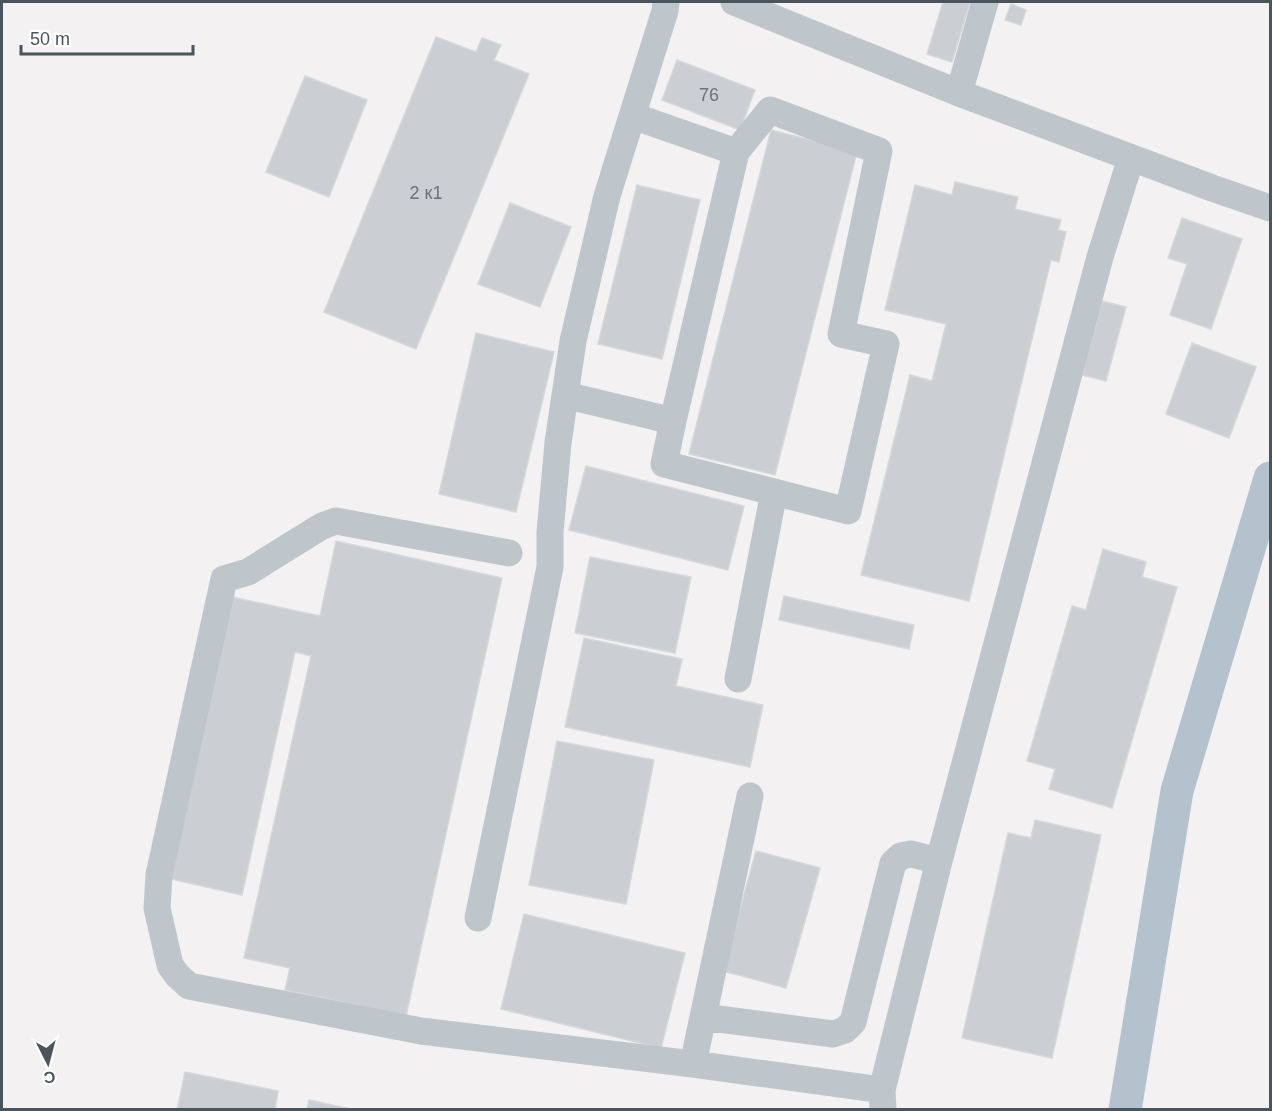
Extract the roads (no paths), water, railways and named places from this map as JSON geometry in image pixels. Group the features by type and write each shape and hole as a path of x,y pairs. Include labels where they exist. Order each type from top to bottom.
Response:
{"main road":[{"path":"1125,1110 1177,791 1270,478"}],"street":[{"path":"478,918 550,567 550,532 556,465 573,341 607,196 666,2"},
{"path":"735,2 959,93 1270,208"},
{"path":"959,93 986,2"},
{"path":"770,110 879,151 841,334 886,344 848,511 664,464 673,421 736,152 770,110"},
{"path":"633,116 736,152"},
{"path":"509,553 336,521 322,526 248,572 224,579 159,875 157,909 170,965 189,986 421,1031 693,1064 883,1100 939,861 1100,257 1131,158"},
{"path":"566,395 673,421"},
{"path":"738,679 774,492"},
{"path":"693,1064 750,796"},
{"path":"703,1017 832,1034 845,1030 853,1022 894,863 901,856 911,854 939,861"}]}
